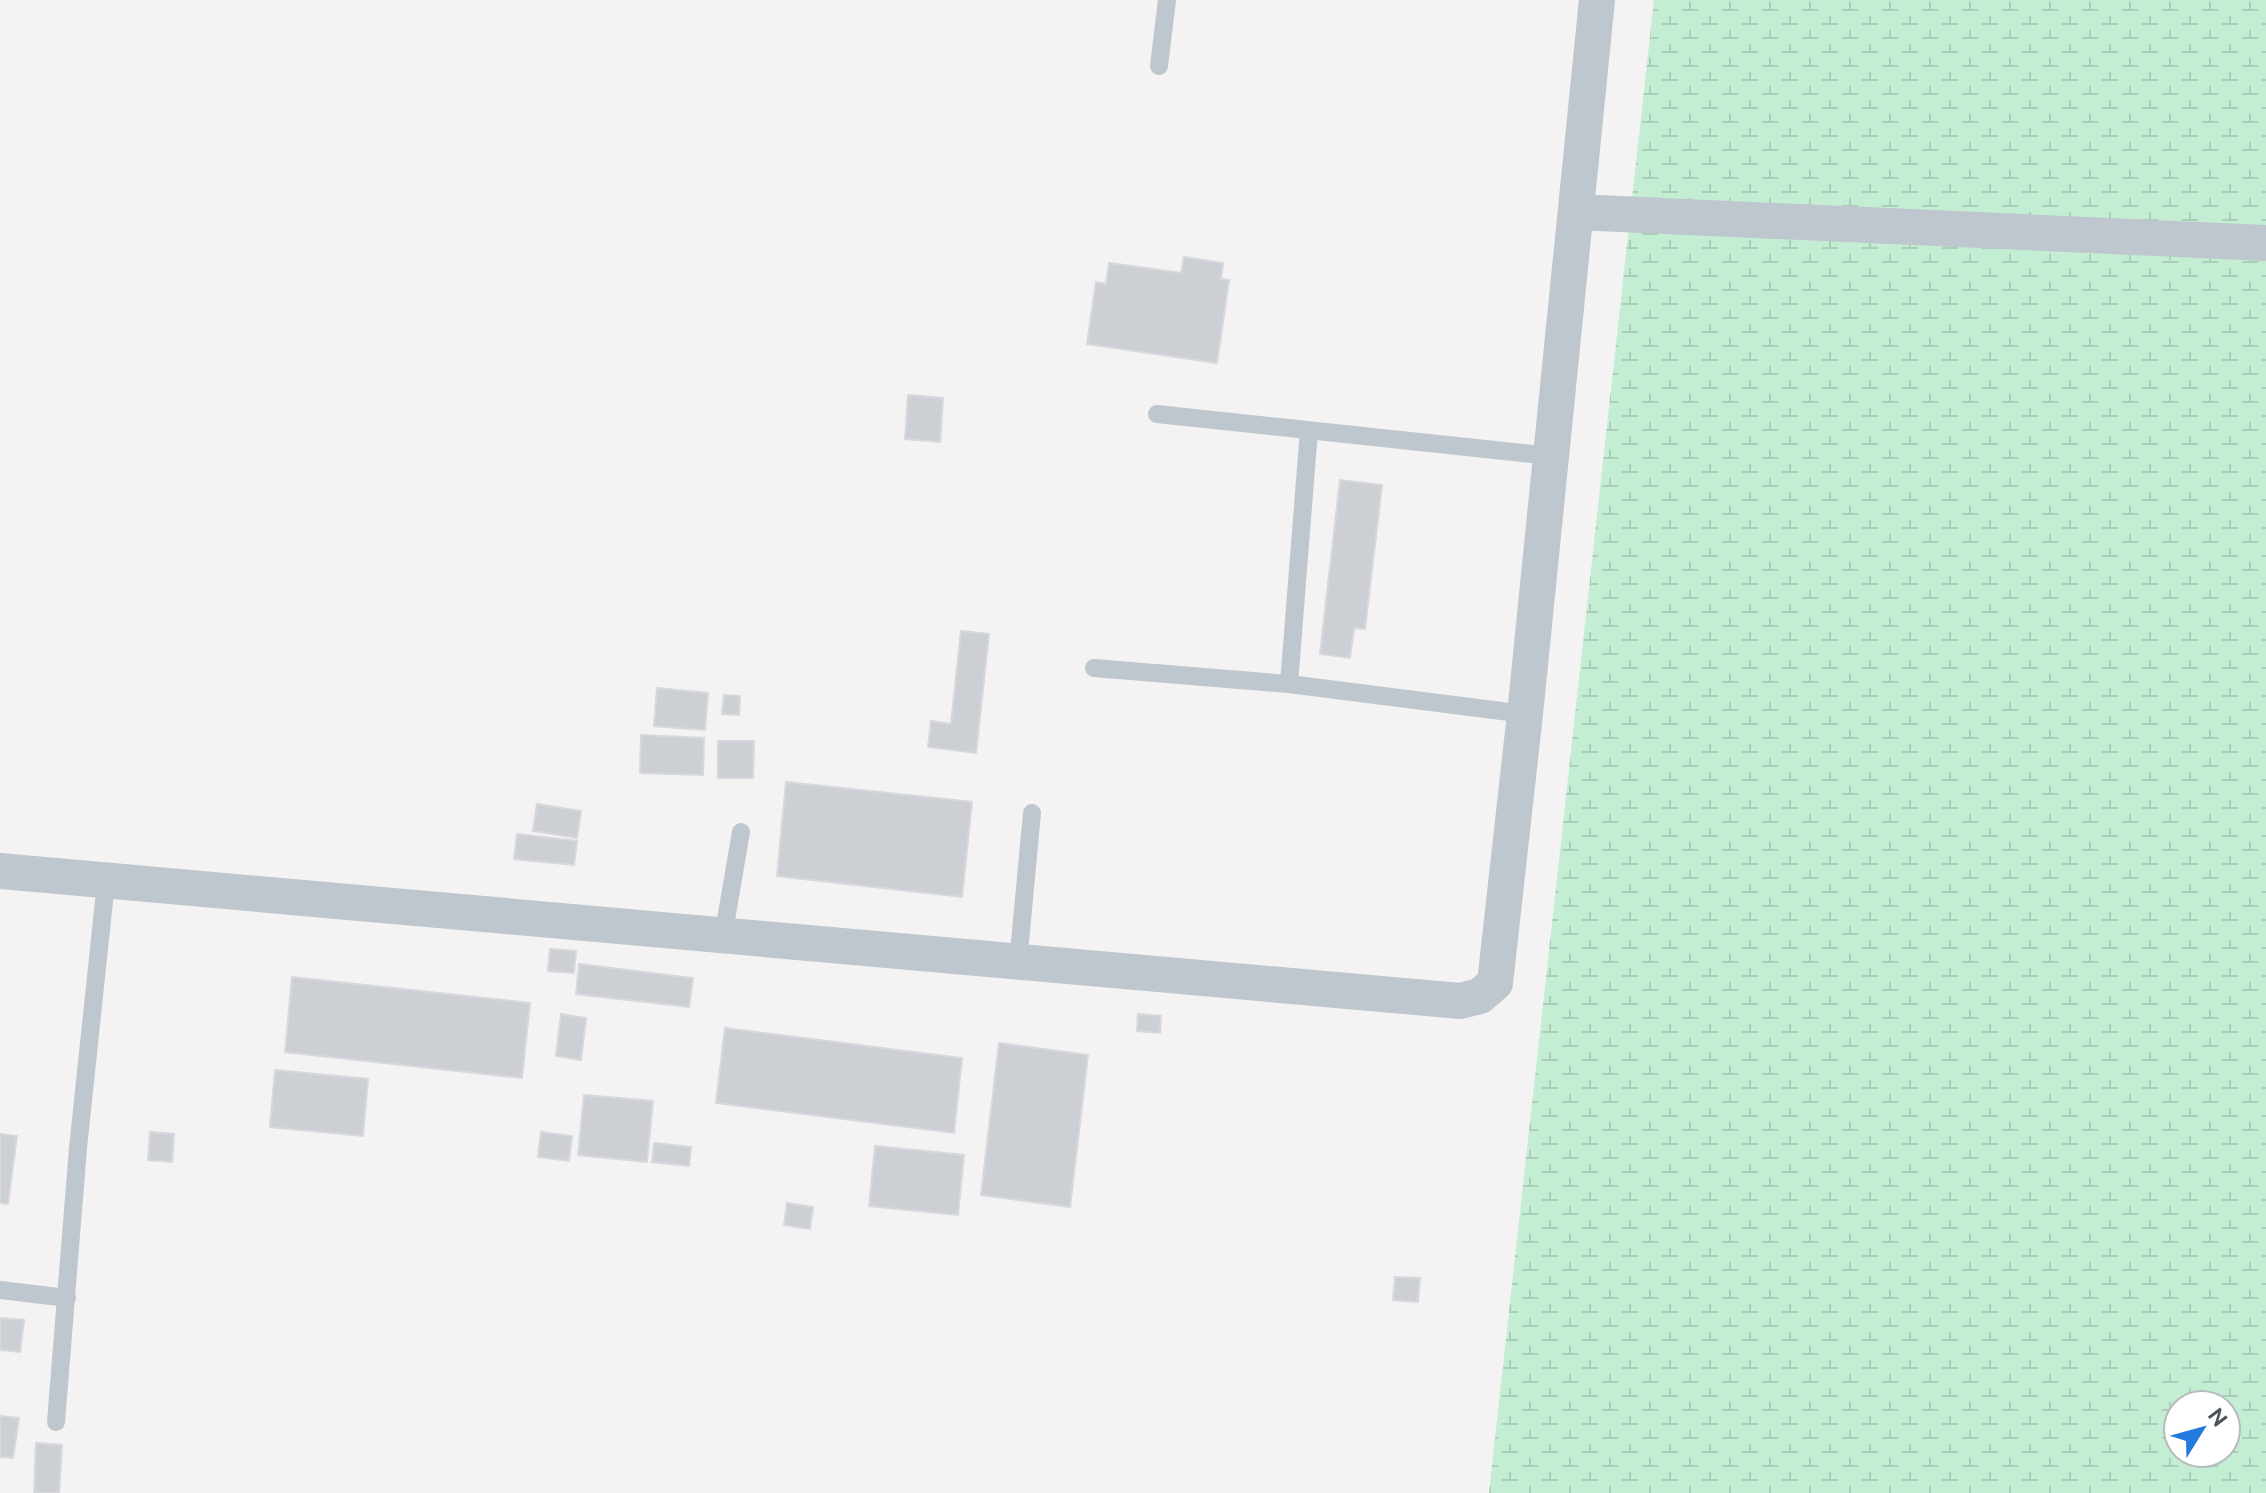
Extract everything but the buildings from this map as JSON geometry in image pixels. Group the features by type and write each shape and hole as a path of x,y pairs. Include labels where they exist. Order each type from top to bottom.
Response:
{"street":[{"path":"0,871 1460,1001 1480,996 1495,983 1597,0"},
{"path":"1576,212 2266,243"}],"lane":[{"path":"1159,66 1167,0"},
{"path":"1157,414 1551,456"},
{"path":"1289,684 1309,430"},
{"path":"1094,668 1289,684 1525,714"},
{"path":"1018,963 1032,813"},
{"path":"723,937 741,832"},
{"path":"56,1422 78,1148 106,882"},
{"path":"0,1290 67,1298"}],"green space":[{"path":"1654,0 2266,0 2266,1493 1489,1493"}]}
